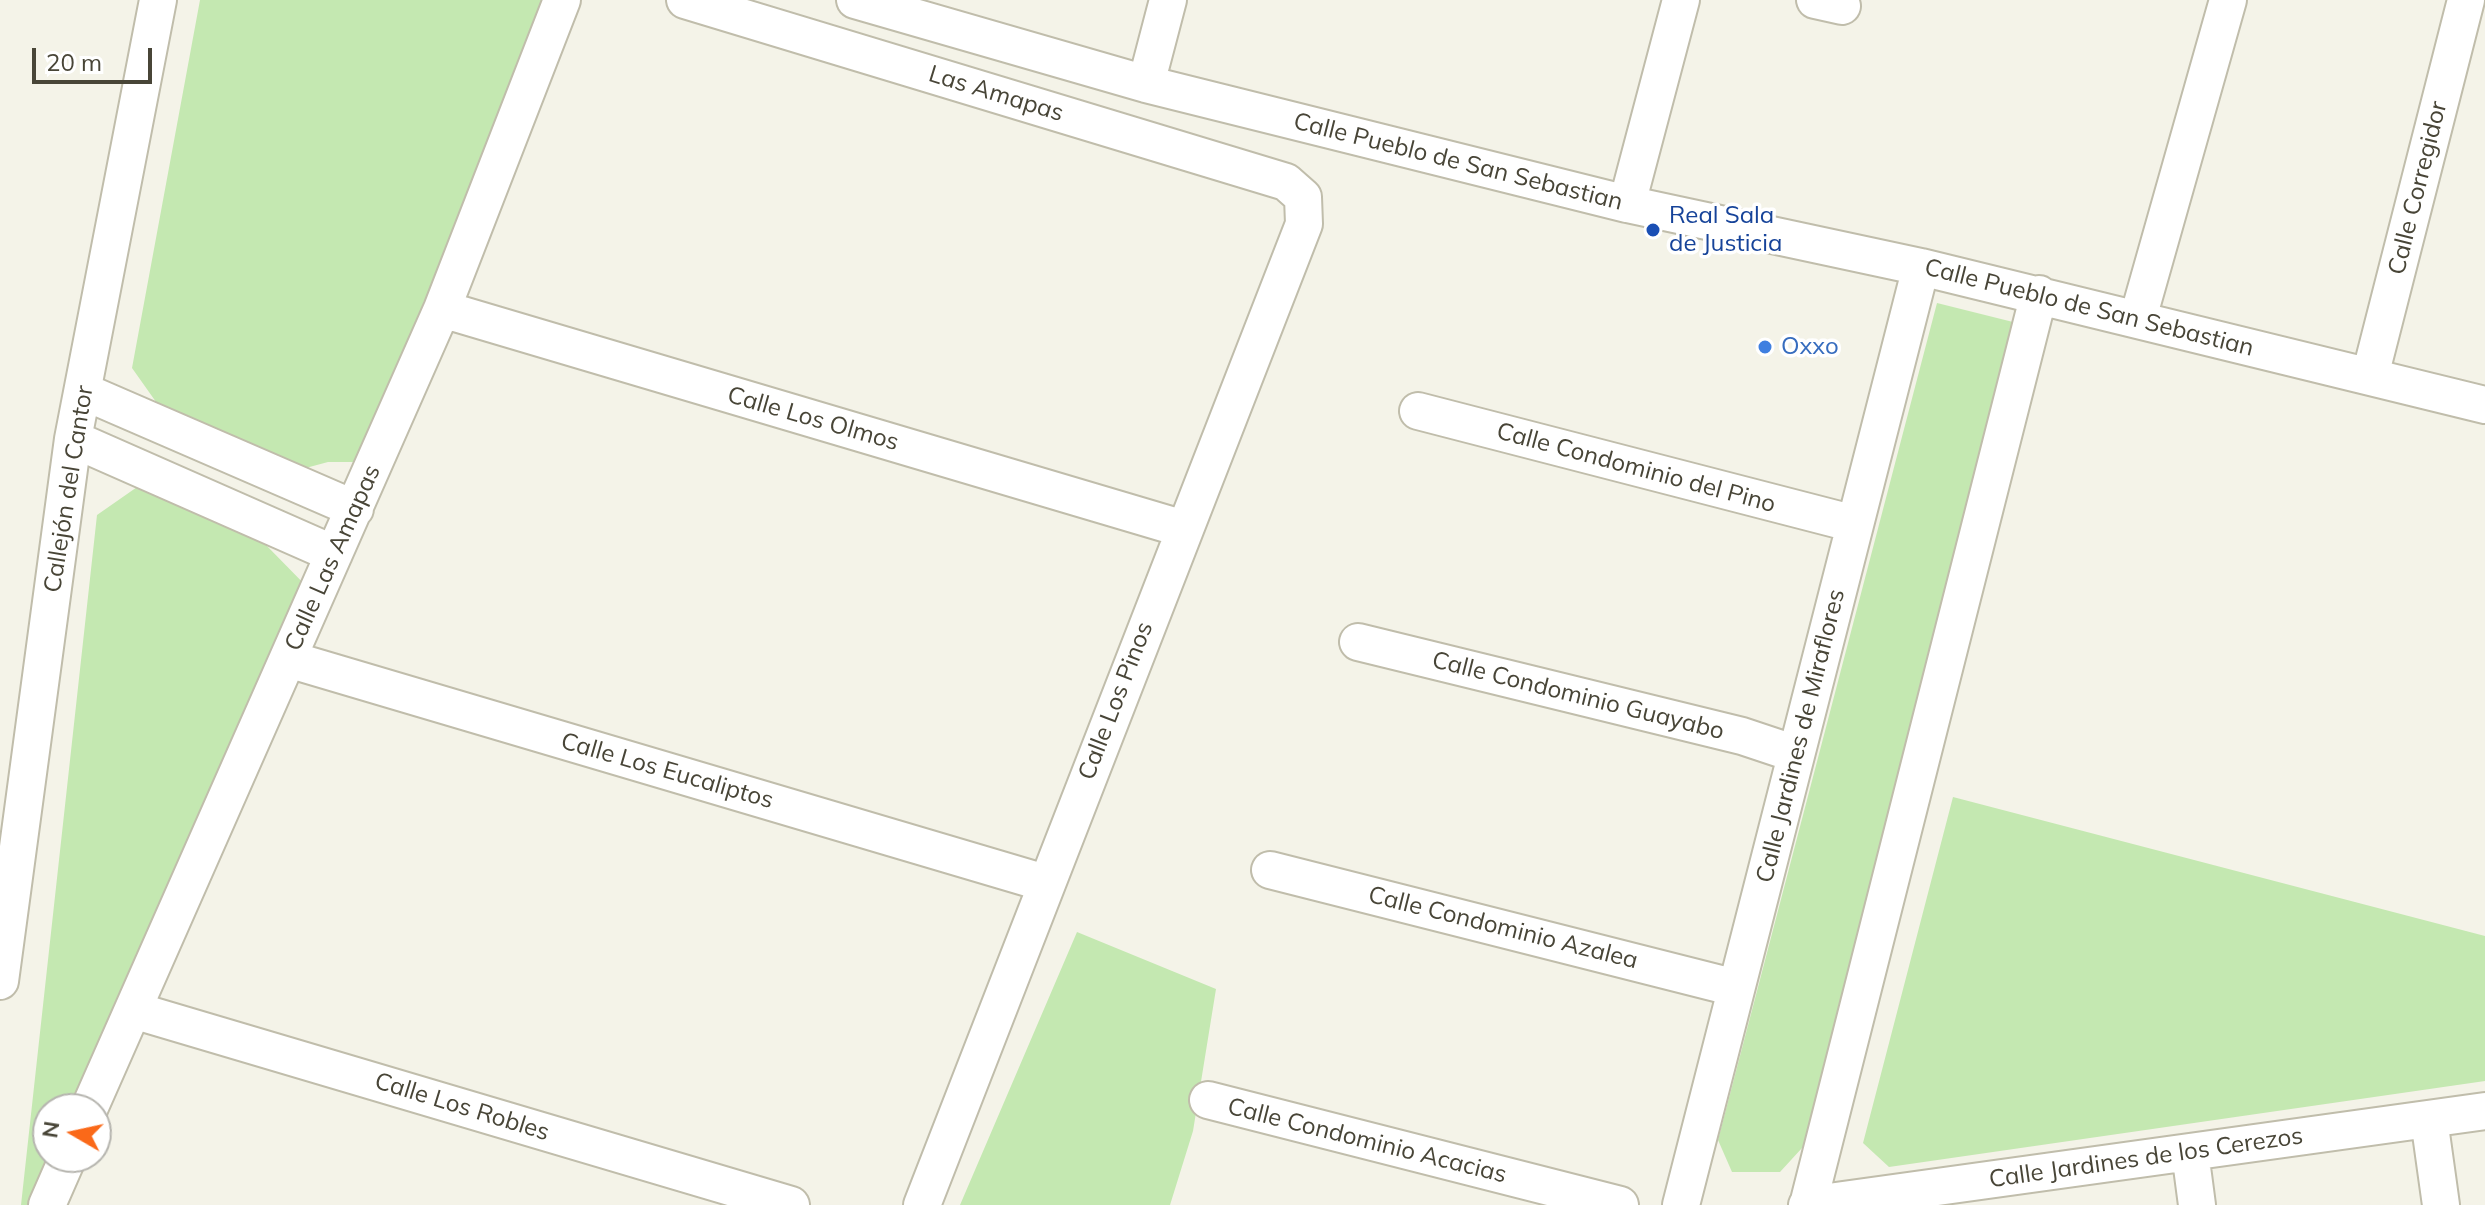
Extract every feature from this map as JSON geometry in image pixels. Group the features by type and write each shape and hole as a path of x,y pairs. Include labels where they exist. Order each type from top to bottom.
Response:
{"street":[{"name":"Callejón del Cantor","path":"0,981 73,439 85,392 158,0"},
{"name":"Calle Las Amapas","path":"96,1093 442,309 562,0"},
{"name":"Las Amapas","path":"685,0 1286,182 1303,197"},
{"name":"Calle Pueblo de San Sebastian","path":"855,0 1146,84 1627,204 2039,294 2485,405"},
{"path":"1146,84 1168,0"},
{"path":"1627,204 1681,0"},
{"path":"2138,318 2228,0"},
{"name":"Calle Corregidor","path":"2370,376 2466,0"},
{"name":"Calle Los Pinos","path":"922,1205 1304,224 1303,197"},
{"name":"Calle Jardines de Miraflores","path":"1681,1205 1921,267"},
{"path":"1807,1205 2039,294"},
{"name":"Calle Los Olmos","path":"442,309 1184,529"},
{"path":"85,392 355,509"},
{"name":"Calle Condominio del Pino","path":"1418,411 1855,524"},
{"path":"73,439 334,554"},
{"name":"Calle Condominio Guayabo","path":"1358,642 1742,736 1796,754"},
{"name":"Calle Los Eucaliptos","path":"288,659 1045,883"},
{"name":"Calle Condominio Azalea","path":"1270,870 1736,988"},
{"name":"Calle Los Robles","path":"133,1010 791,1205"},
{"name":"Calle Condominio Acacias","path":"1208,1100 1620,1205"},
{"name":"Calle Jardines de los Cerezos","path":"1807,1205 1948,1195 2190,1152 2485,1111"},
{"path":"2429,1119 2441,1205"},
{"path":"2190,1152 2197,1205"},
{"path":"47,1205 61,1173"}],"green space":[{"path":"200,0 579,0 375,462 328,462 276,476 178,433 132,368"},
{"path":"1937,303 2025,325 1813,1136 1780,1172 1732,1172 1718,1140"},
{"path":"140,485 266,545 316,596 83,1093 33,1093 97,515"},
{"path":"1953,797 2485,936 2485,1081 1889,1167 1863,1143"},
{"path":"1077,932 1216,989 1193,1131 1170,1205 960,1205"},
{"path":"32,1105 32,1173 46,1173 31,1205 21,1205"}],"place":[{"name":"Real Sala de Justicia","path":"1653,230"},
{"name":"Oxxo","path":"1765,347"}]}
